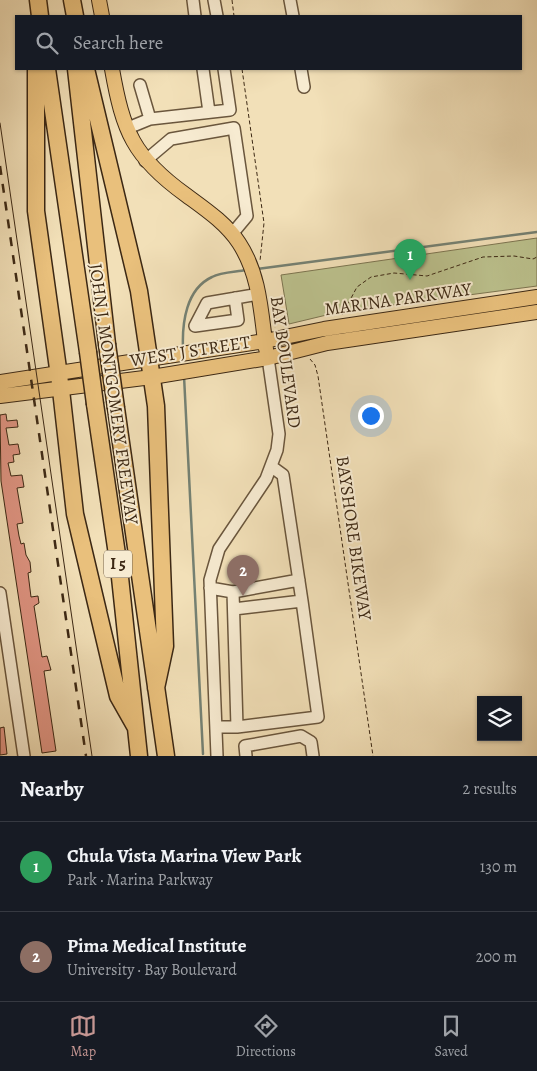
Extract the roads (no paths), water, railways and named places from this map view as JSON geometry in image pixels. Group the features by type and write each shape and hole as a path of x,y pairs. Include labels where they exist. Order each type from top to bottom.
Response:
{"highway":[{"path":"36,15 37,0"},
{"path":"37,0 40,15"},
{"path":"70,0 70,15"},
{"path":"70,0 75,15"},
{"path":"36,70 36,211 77,522 118,696 135,726"},
{"name":"JOHN J. MONTGOMERY FREEWAY","path":"47,70 118,568 139,756"},
{"name":"JOHN J. MONTGOMERY FREEWAY","path":"76,70 107,344 166,756"},
{"path":"86,70 139,291 156,406 165,646 156,688"}],"main road":[{"path":"99,0 102,15"},
{"name":"BAY BOULEVARD","path":"112,70 119,108 136,149 145,161 168,182 213,215 232,234 256,270 264,296 270,336 268,358"},
{"name":"MARINA PARKWAY","path":"270,336 537,298"},
{"name":"MARINA PARKWAY","path":"268,358 327,343 537,312"},
{"name":"WEST J STREET","path":"0,382 183,354 270,336"},
{"name":"WEST J STREET","path":"0,396 61,390 268,358"}],"street":[{"path":"193,0 195,15"},
{"path":"214,0 217,15"},
{"path":"290,0 293,15"},
{"path":"203,70 209,112"},
{"path":"128,128 150,118 230,110 224,70"},
{"path":"301,70 304,88"},
{"path":"140,85 150,118"},
{"path":"145,161 171,139 234,128 247,216 232,234"},
{"path":"234,298 264,296"},
{"name":"BAY BOULEVARD","path":"217,756 210,588 213,567 227,534 258,493 272,467 279,434 268,358"},
{"path":"216,727 237,727 318,717 283,475 272,467"},
{"path":"210,588 233,592 299,580"},
{"path":"233,592 237,727"},
{"path":"0,593 2,617 24,756"},
{"path":"234,609 302,601"},
{"path":"214,685 236,684"},
{"path":"246,756 245,746 302,736 312,742 313,756"}],"waterway":[{"path":"257,269 537,232"},
{"path":"183,348 183,328 187,308 196,290 203,282 216,275 246,270"},
{"path":"184,376 203,754"}],"tram line":[{"path":"0,123 92,756"}],"railway":[{"path":"0,166 86,756"}],"place":[{"name":"Chula Vista Marina View Park","path":"410,280"},
{"name":"Pima Medical Institute","path":"243,596"}]}
